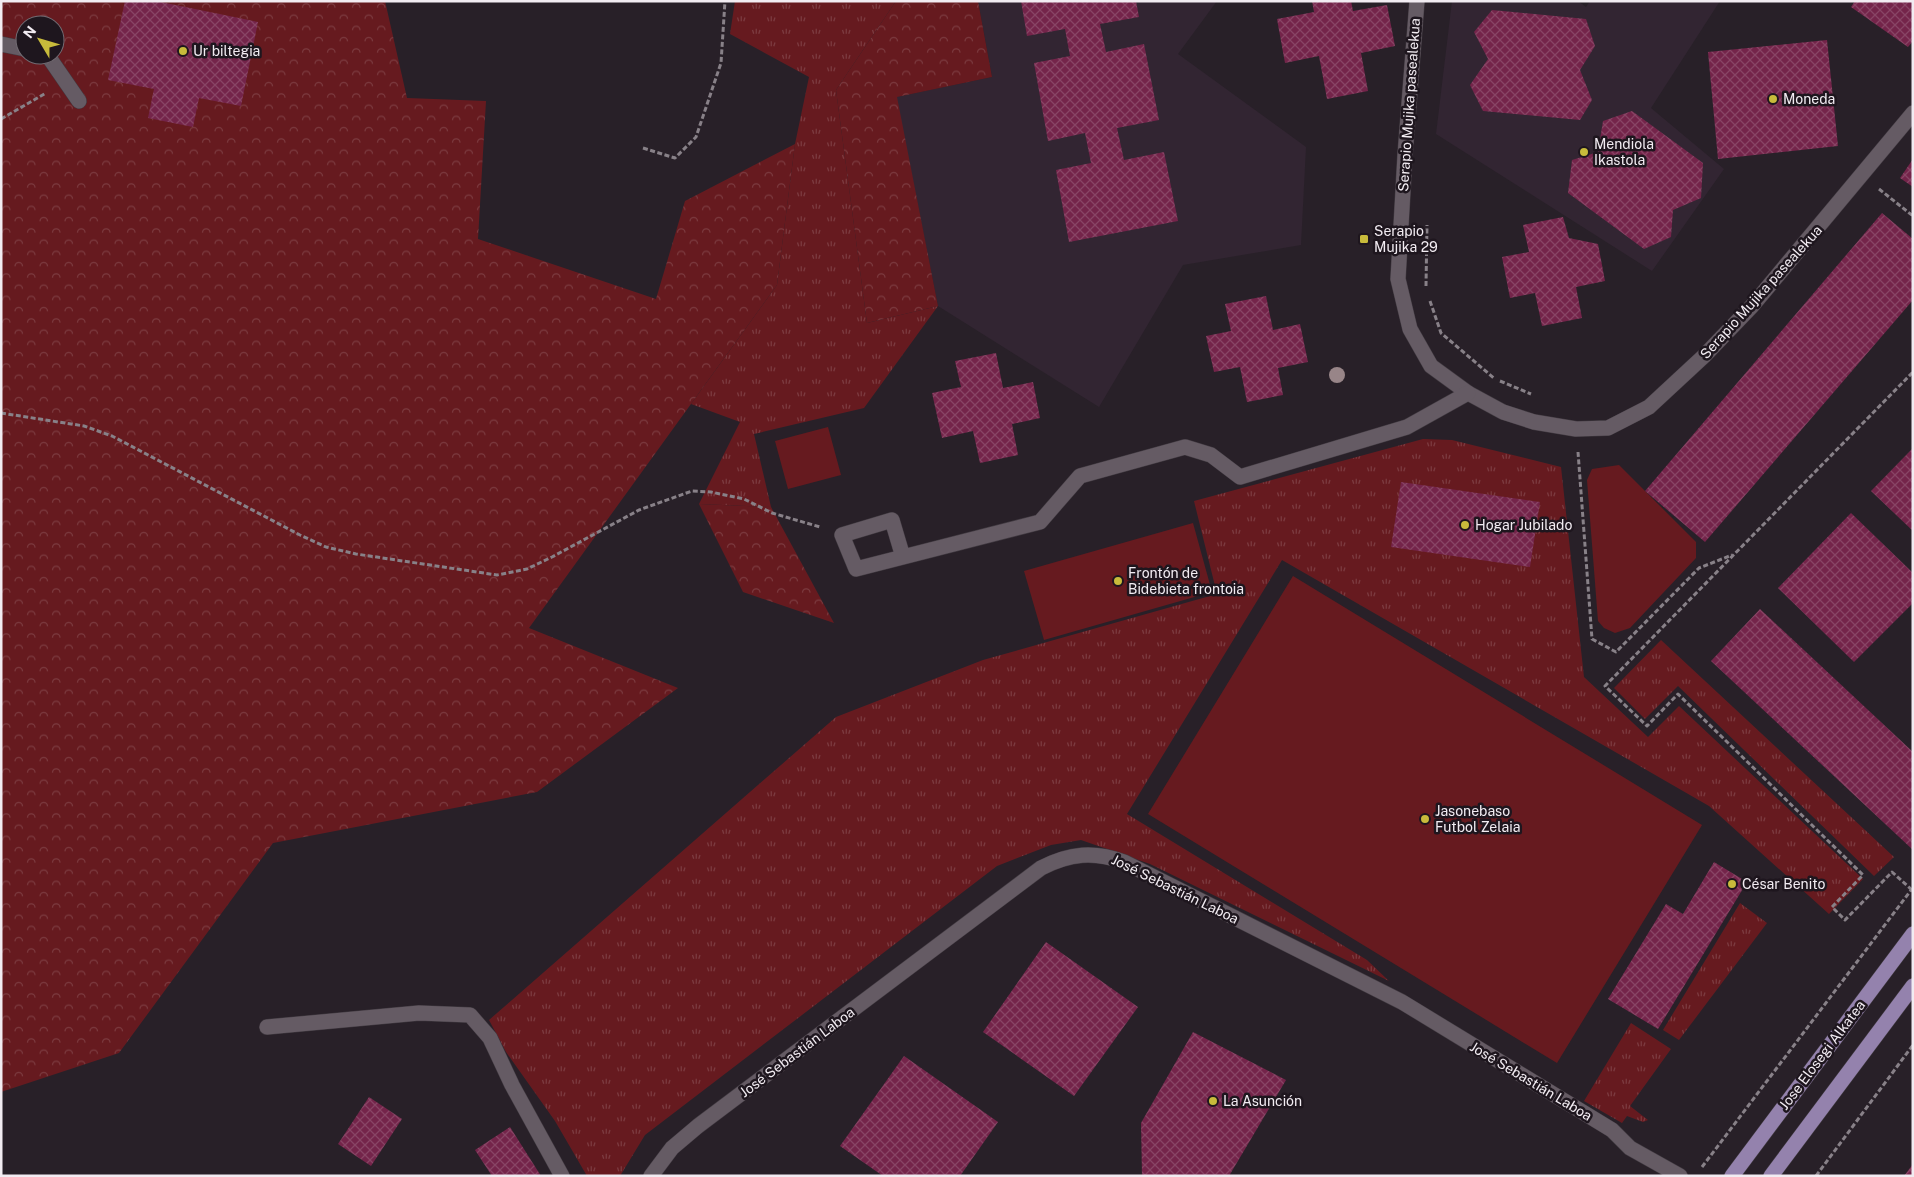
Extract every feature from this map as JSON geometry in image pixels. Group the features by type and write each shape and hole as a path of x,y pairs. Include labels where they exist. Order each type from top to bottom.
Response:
{"main road":[{"name":"Jose Elosegi Alkatea","path":"1732,1176 1913,934"},
{"path":"1771,1176 1913,986"}],"street":[{"name":"Serapio Mujika pasealekua","path":"1417,1 1404,155 1398,278 1410,329 1431,366 1468,394 1503,412 1534,422 1576,430 1608,428 1649,407 1704,356 1752,306 1863,176 1913,113"},
{"path":"1,44 15,46"},
{"path":"53,65 79,101"},
{"path":"903,557 892,520 842,535 856,569 903,557 1040,522 1080,476 1185,447 1211,456 1240,476 1407,427 1468,394"},
{"name":"José Sebastián Laboa","path":"651,1176 672,1148 698,1126 1041,868 1073,855 1090,854 1108,856 1124,862 1402,1002 1612,1130 1630,1148 1680,1176"},
{"path":"267,1027 419,1013 470,1015 490,1038 512,1085 562,1176"}],"path":[{"path":"644,148 675,158 696,138 721,64 725,1"},
{"path":"1,119 50,91 61,74"},
{"path":"1863,176 1913,216"},
{"path":"1426,290 1427,221"},
{"path":"1429,299 1441,333 1496,380 1539,397"},
{"path":"1701,1168 1912,890 1892,872 1845,920 1832,907 1862,875 1678,694 1647,726 1605,686 1913,372"},
{"path":"1,412 84,426 112,436 300,536 326,547 412,564 497,575 526,569 552,558 639,510 692,490 744,499 772,513 800,520 842,535"},
{"path":"1576,430 1592,639 1616,652 1700,568 1735,553"},
{"path":"1816,1176 1913,1044"}],"shaded area":[{"path":"978,1 1217,1 1178,54 1306,147 1301,245 1183,265 1099,407 938,306 896,97 992,77"},
{"name":"Mendiola Ikastola","path":"1452,1 1578,1 1586,7 1590,1 1720,1 1651,108 1724,169 1652,271 1436,134"}],"green space":[{"path":"1,1 385,1 407,98 486,101 478,239 656,299 685,201 795,144 777,285 529,628 678,688 537,792 273,843 119,1053 1,1092"},
{"path":"735,1 896,1 836,90 867,323 938,306 864,408 754,434 771,507 699,504 740,422 691,404 777,285 795,144 809,77 730,34"},
{"path":"896,1 978,1 992,77 897,97 938,306 867,323 836,90"},
{"path":"828,427 841,475 788,489 775,441"},
{"path":"1423,439 1452,440 1561,467 1584,677 1648,737 1679,706 1863,879 1829,914 1709,806 1282,560 1127,814 1367,960 1389,981 1150,864 1081,840 1051,845 997,866 645,1135 620,1176 587,1176 555,1121 506,1052 489,1020 836,717 983,660 1217,594 1194,501"},
{"path":"1619,465 1696,542 1696,558 1630,628 1615,633 1604,628 1598,621 1587,480 1592,469"},
{"path":"699,504 771,507 834,623 743,592"},
{"name":"Frontón de Bidebieta frontoia","path":"1193,523 1212,592 1044,640 1024,571"},
{"name":"Jasonebaso Futbol Zelaia","path":"1293,576 1702,825 1557,1063 1148,814"},
{"path":"1661,640 1894,857 1874,876 1678,686 1645,719 1614,688"},
{"path":"1740,903 1767,923 1679,1040 1663,1030"},
{"path":"1631,1023 1671,1049 1630,1106 1648,1120 1643,1122 1627,1116 1622,1123 1584,1101"}],"building":[{"name":"Ur biltegia","path":"125,1 156,1 258,22 241,106 199,98 193,127 148,118 154,89 108,80"},
{"path":"1021,1 1136,1 1139,17 1100,24 1106,52 1144,44 1159,120 1117,128 1124,160 1164,152 1178,221 1069,242 1056,170 1091,163 1085,133 1048,141 1034,63 1070,56 1065,29 1027,36"},
{"path":"1312,1 1351,1 1353,11 1387,5 1395,46 1361,53 1368,91 1327,99 1319,56 1285,63 1277,19 1314,12"},
{"path":"1855,1 1913,1 1913,41 1908,47 1851,7"},
{"path":"1492,10 1586,19 1595,46 1580,70 1592,100 1580,120 1483,111 1470,85 1488,59 1474,32"},
{"name":"Moneda","path":"1827,40 1838,146 1718,159 1708,52"},
{"path":"1632,111 1703,163 1701,198 1673,210 1671,237 1644,249 1568,193 1572,160 1598,152 1603,121"},
{"path":"1913,159 1913,187 1900,178"},
{"path":"1882,213 1913,239 1913,300 1705,542 1645,491"},
{"path":"1563,217 1569,238 1598,244 1605,281 1576,287 1582,318 1542,326 1535,293 1510,298 1502,257 1529,252 1523,225"},
{"path":"1266,296 1273,330 1300,324 1308,362 1278,368 1283,395 1247,402 1240,367 1214,372 1206,336 1231,331 1225,304"},
{"path":"996,353 1003,388 1033,382 1040,418 1012,424 1018,455 980,463 973,431 942,438 932,393 961,387 955,361"},
{"path":"1913,448 1913,531 1871,491"},
{"name":"Hogar Jubilado","path":"1401,482 1540,502 1530,567 1391,547"},
{"path":"1851,513 1913,573 1913,603 1854,662 1778,588"},
{"path":"1760,609 1913,752 1913,850 1711,661"},
{"path":"1714,862 1747,882 1658,1029 1608,999 1666,904 1683,914"},
{"path":"1046,942 1138,1007 1074,1096 983,1032"},
{"name":"La Asunción","path":"1193,1032 1286,1080 1229,1176 1142,1176 1141,1123"},
{"path":"904,1056 998,1122 960,1176 883,1176 840,1146"},
{"path":"369,1097 402,1119 371,1166 338,1144"},
{"path":"510,1127 541,1176 492,1176 475,1150"},
{"path":"1913,1164 1913,1176 1904,1176"}],"place":[{"name":"Ur biltegia","path":"183,51"},
{"name":"Moneda","path":"1773,99"},
{"name":"Mendiola Ikastola","path":"1584,152"},
{"name":"Serapio Mujika 29","path":"1364,239"},
{"name":"Hogar Jubilado","path":"1465,525"},
{"name":"Frontón de Bidebieta frontoia","path":"1118,581"},
{"name":"Jasonebaso Futbol Zelaia","path":"1425,819"},
{"name":"César Benito","path":"1732,884"},
{"name":"La Asunción","path":"1213,1101"}]}
